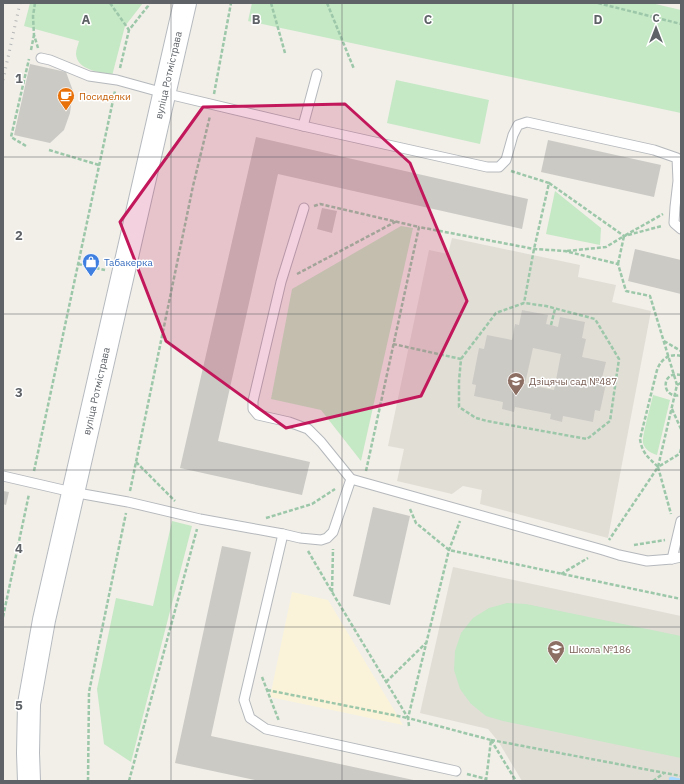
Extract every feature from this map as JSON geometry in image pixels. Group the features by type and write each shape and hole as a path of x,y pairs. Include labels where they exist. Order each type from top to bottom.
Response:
{"street":[{"name":"вуліца Ротмістрава","path":"29,781 29,704 44,620 72,492 185,3"}],"lane":[{"path":"41,58 50,60 64,69 89,76 117,80 164,93 302,126 487,166 499,166 506,160 513,134 518,125 527,122 654,150 677,158 678,181 675,207 678,226"},
{"path":"302,126 317,74"},
{"path":"304,208 281,282 253,401 253,409 258,415 289,422 308,429 321,442 351,479 619,555 647,561 677,558 677,538 681,521"},
{"path":"3,476 72,492 128,502 195,518 300,538 321,540 327,538 333,532 351,479"},
{"path":"284,534 244,700 250,718 266,729 456,771"}],"path":[{"path":"35,3 32,16 34,35 41,58"},
{"path":"110,3 129,30"},
{"path":"3,617 117,80 129,30 149,3"},
{"path":"88,781 89,692 193,186 213,105 231,3"},
{"path":"271,3 285,53"},
{"path":"327,3 354,70"},
{"path":"598,3 681,24"},
{"path":"26,146 11,137 34,35"},
{"path":"48,150 99,166"},
{"path":"499,166 549,183 624,236 678,226"},
{"path":"524,303 534,249 549,183"},
{"path":"304,208 320,204 419,227 534,249 565,251 606,247 675,207"},
{"path":"281,282 397,221"},
{"path":"364,483 419,227"},
{"path":"561,574 603,550 658,466 675,396 677,385 650,296 626,291 618,264 624,236"},
{"path":"565,251 618,264"},
{"path":"78,264 123,274"},
{"path":"524,303 555,309 595,319 619,359 610,421 587,439 487,421 476,418 459,407 461,359 496,313 524,303"},
{"path":"551,325 555,309"},
{"path":"664,341 681,351"},
{"path":"393,344 461,359"},
{"path":"632,545 677,538 658,466 642,448 640,439 659,364 668,356 681,356"},
{"path":"681,375 674,374 669,377 666,384 667,391 670,394 675,396 681,395"},
{"path":"677,385 681,383"},
{"path":"672,409 681,429"},
{"path":"658,466 681,453 681,449"},
{"path":"129,781 195,518 136,462"},
{"path":"239,526 312,504 351,479"},
{"path":"403,494 416,523 449,550 681,599"},
{"path":"409,726 408,718 449,550 464,511"},
{"path":"332,592 333,532"},
{"path":"300,538 408,718"},
{"path":"386,682 426,643"},
{"path":"254,658 284,733"},
{"path":"268,690 408,718 491,740 681,776"},
{"path":"456,771 486,780 491,740"},
{"path":"491,740 516,781"},
{"path":"653,781 664,773"}],"highlighted area":[{"path":"345,104 410,163 467,301 421,396 286,428 166,341 120,222 203,107"}],"shaded area":[{"name":"Дзіцячы сад №487","path":"452,238 580,265 578,277 616,285 612,302 651,311 608,538 480,504 482,490 463,486 452,494 397,481 404,449 388,446 429,250 448,254"},
{"name":"Школа №186","path":"453,567 681,616 681,781 522,781 498,741 488,729 420,713"}],"green space":[{"path":"30,3 143,3 125,26 112,76 90,70 80,64 76,54 79,41 24,26"},
{"path":"252,3 651,3 681,10 681,113 248,21"},
{"path":"396,80 489,100 480,144 387,123"},
{"path":"555,191 601,228 600,245 546,234"},
{"path":"401,226 413,228 361,461 321,410 271,399 292,289"},
{"path":"653,395 670,400 657,455 648,451 643,443 645,427"},
{"path":"172,521 192,526 131,762 104,744 97,689 116,598 153,606"},
{"name":"Школа №186","path":"507,603 526,604 681,636 681,758 503,721 486,716 471,704 460,689 454,670 455,651 461,633 473,618 489,608"}],"sand":[{"path":"292,592 328,600 403,725 270,697"}],"building":[{"path":"30,64 66,72 73,91 70,113 64,130 50,143 14,135"},
{"path":"256,137 528,199 522,229 278,174 218,441 310,462 302,495 180,468"},
{"path":"548,140 661,165 654,197 541,172"},
{"path":"322,208 337,211 332,233 317,229"},
{"path":"635,249 681,260 681,294 628,281"},
{"path":"522,310 548,315 546,324 558,327 560,317 585,322 582,338 586,339 582,357 606,362 602,378 607,379 600,411 595,410 593,422 563,416 562,422 550,419 551,414 515,407 514,412 502,409 503,402 474,396 476,385 472,384 479,348 484,349 487,335 512,340 515,324 519,325","holes":["533,348 561,354 554,390 525,384"]},
{"path":"3,491 9,492 6,505 3,504"},
{"path":"373,507 410,516 390,605 353,596"},
{"path":"222,546 251,552 211,736 418,781 260,781 175,763"}],"waterway":[{"path":"671,779 681,781"}],"railway":[{"path":"3,80 20,3"}],"place":[{"name":"Посиделки","path":"66,111"},
{"name":"Табакерка","path":"91,277"},
{"name":"Дзіцячы сад №487","path":"516,396"},
{"name":"Школа №186","path":"556,664"}]}
